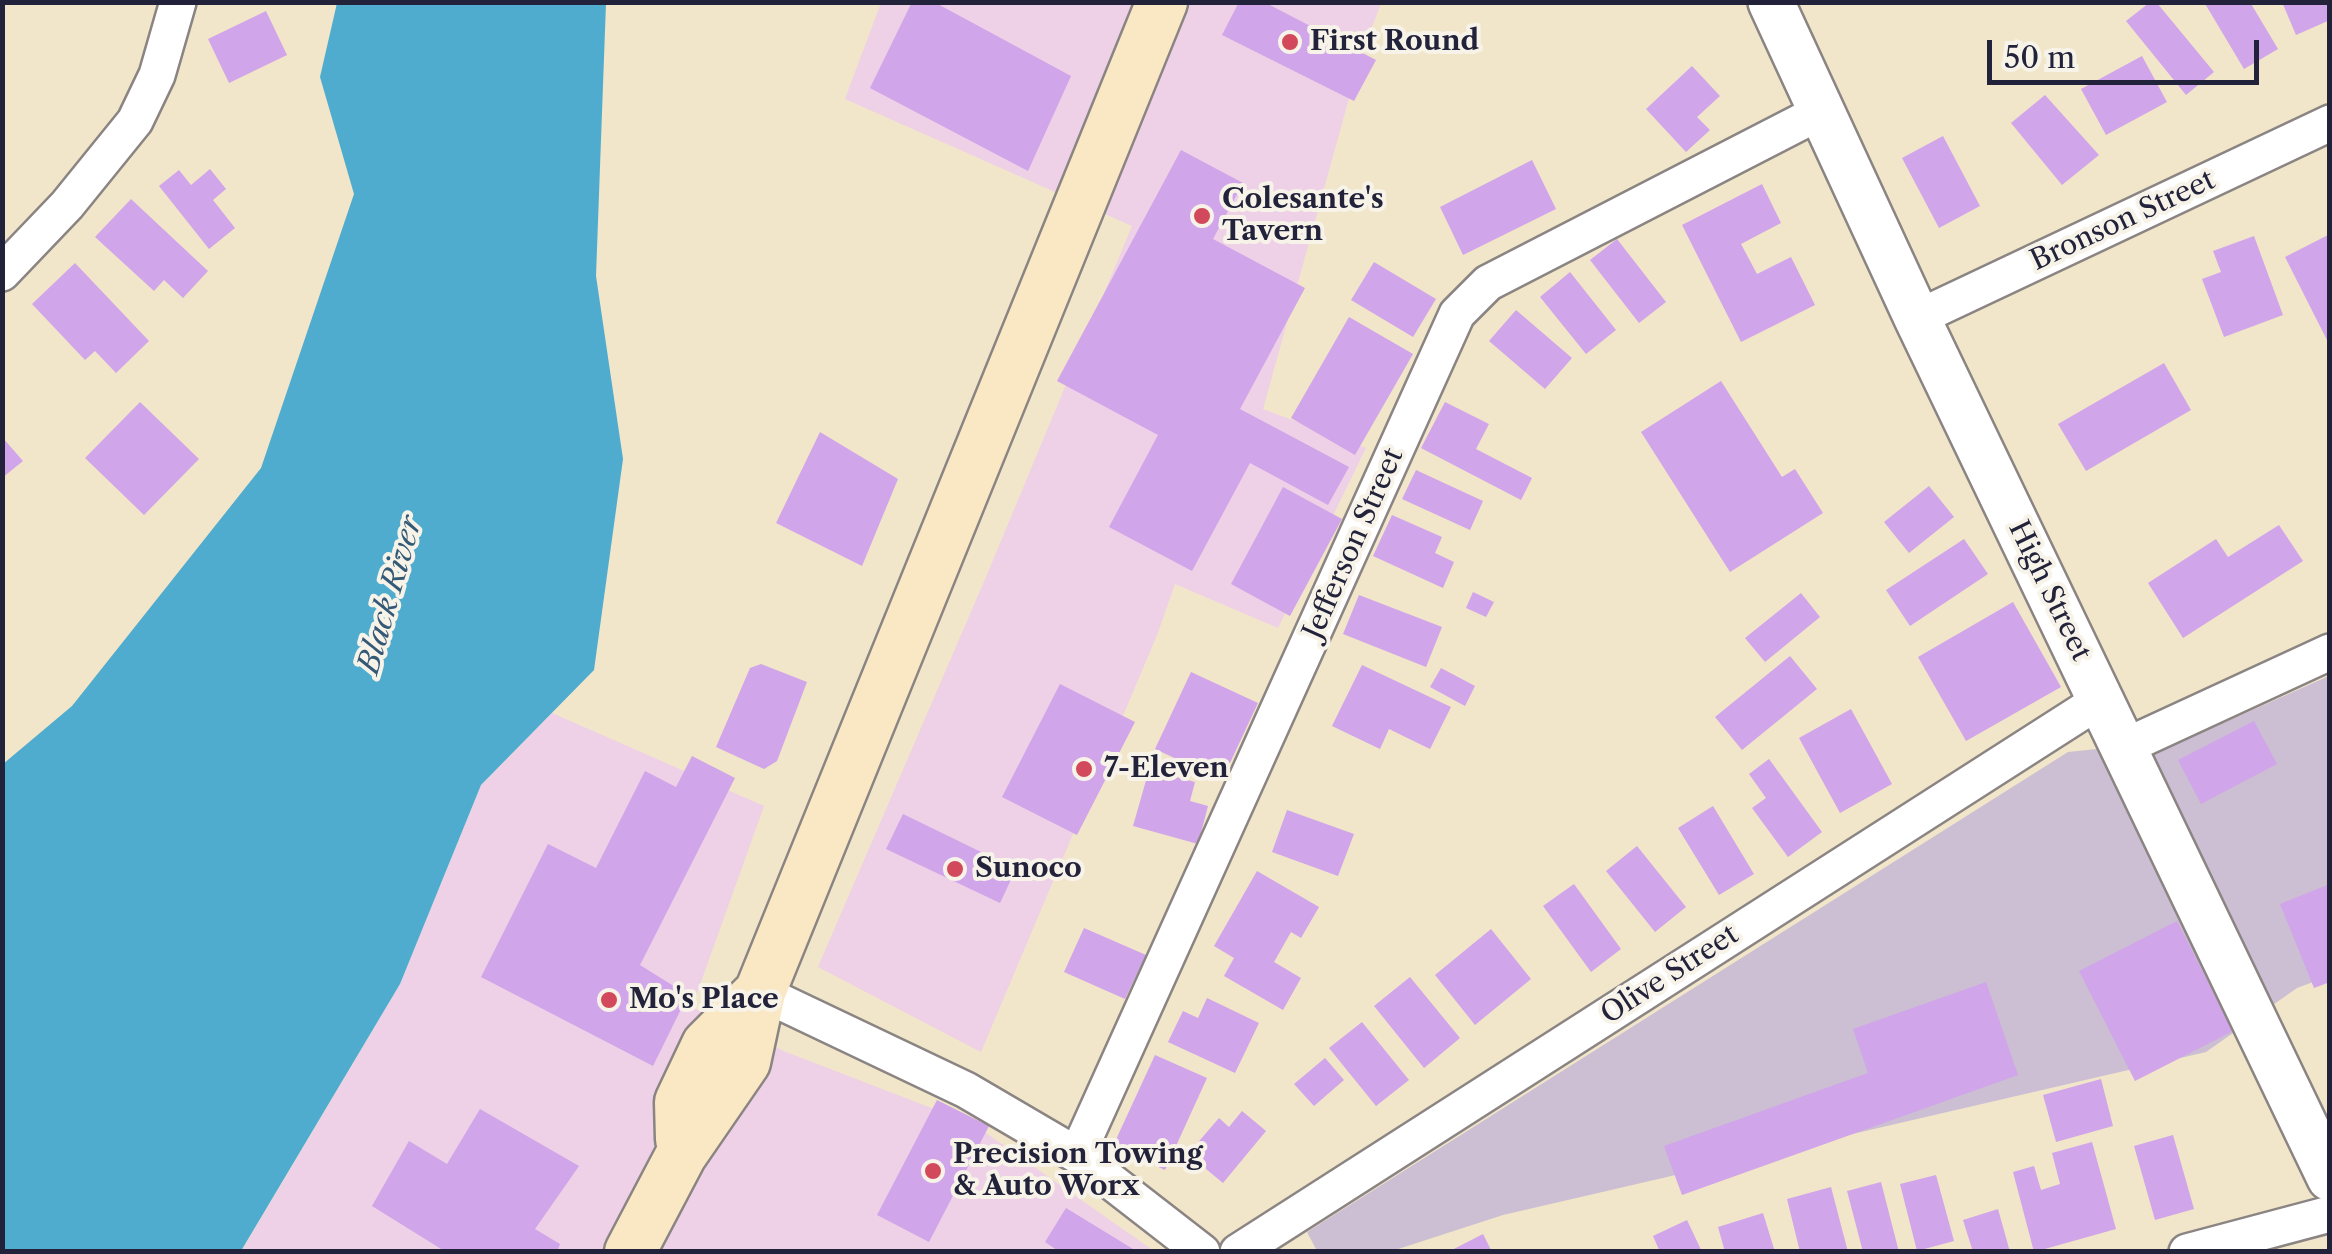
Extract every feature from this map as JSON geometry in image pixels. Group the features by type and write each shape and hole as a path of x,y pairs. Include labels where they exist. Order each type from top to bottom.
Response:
{"main road":[{"path":"630,1252 680,1155 680,1102 707,1045 760,992 1162,2"}],"street":[{"path":"2,273 67,205 135,121 157,76 178,2"},
{"name":"High Street","path":"1771,2 1917,318 2328,1169"},
{"name":"Jefferson Street","path":"1078,1156 1458,314 1488,283 1822,111"},
{"name":"Bronson Street","path":"1917,318 2330,124"},
{"path":"2124,746 2330,652"},
{"name":"Olive Street","path":"1238,1252 2102,699"},
{"path":"760,992 966,1090 1078,1156 1202,1252"},
{"path":"2187,1252 2330,1214"}],"shaded area":[{"path":"881,3 1381,3 1359,62 1263,409 1366,448 1278,628 1175,584 981,1052 818,967 1132,226 845,99"},
{"path":"2329,676 2329,976 2297,988 2206,1052 1503,1215 1392,1251 1317,1251 1307,1232 2068,752 2185,740"},
{"path":"552,713 764,806 692,1007 786,1052 973,1124 1154,1251 241,1252 400,984 481,785"}],"water":[{"name":"Black River","path":"337,3 606,3 596,276 623,459 594,670 481,785 400,984 241,1251 3,1251 3,764 72,706 261,468 354,194 320,77"}],"building":[{"path":"912,2 934,2 1071,76 1028,171 870,88"},
{"path":"1239,2 1264,2 1376,60 1354,101 1222,35"},
{"path":"2204,2 2250,2 2278,49 2244,69"},
{"path":"2282,2 2330,2 2330,20 2296,35"},
{"path":"2149,3 2157,3 2214,72 2186,95 2126,21"},
{"path":"266,11 287,55 229,83 208,39"},
{"path":"2142,56 2167,102 2106,135 2081,89"},
{"path":"1692,66 1720,96 1697,117 1710,130 1686,152 1646,109"},
{"path":"2045,95 2099,155 2062,185 2011,123"},
{"path":"1943,136 1980,206 1939,228 1902,158"},
{"path":"1181,150 1243,183 1213,239 1305,288 1240,409 1349,467 1328,505 1250,463 1192,571 1109,527 1158,435 1057,381"},
{"path":"1532,160 1556,209 1463,255 1440,207"},
{"path":"210,169 226,189 213,200 235,228 209,249 159,186 179,170 191,185"},
{"path":"1762,184 1781,223 1741,244 1757,274 1791,257 1815,305 1741,342 1682,225"},
{"path":"131,199 208,271 183,298 164,280 154,291 95,237"},
{"path":"2330,234 2330,346 2285,257"},
{"path":"2254,236 2283,315 2224,337 2202,279 2221,272 2213,251"},
{"path":"1617,239 1666,302 1639,323 1590,260"},
{"path":"1374,262 1436,299 1413,337 1351,300"},
{"path":"75,263 149,341 116,373 95,351 85,360 32,304"},
{"path":"1570,272 1616,330 1586,354 1540,297"},
{"path":"1516,310 1572,358 1545,389 1489,341"},
{"path":"1349,317 1413,354 1355,455 1291,418"},
{"path":"2164,363 2191,410 2086,471 2058,424"},
{"path":"1721,381 1782,477 1795,469 1823,513 1730,572 1641,432"},
{"path":"140,402 199,459 144,515 85,458"},
{"path":"1445,402 1489,424 1476,449 1532,478 1521,500 1421,448"},
{"path":"820,432 898,479 862,566 776,523"},
{"path":"2,437 23,461 2,478"},
{"path":"1416,470 1483,501 1470,530 1402,499"},
{"path":"1929,486 1954,517 1909,553 1884,522"},
{"path":"1283,487 1342,519 1290,616 1231,584"},
{"path":"1392,515 1442,537 1435,553 1454,562 1443,588 1373,556"},
{"path":"2279,525 2303,561 2183,638 2148,583 2216,539 2228,557"},
{"path":"1964,539 1988,574 1910,626 1886,590"},
{"path":"1473,592 1494,602 1486,617 1466,608"},
{"path":"1801,593 1820,617 1765,662 1745,638"},
{"path":"1359,595 1442,627 1426,667 1343,634"},
{"path":"2013,602 2061,687 1966,741 1918,657"},
{"path":"1790,656 1817,689 1742,750 1715,717"},
{"path":"761,664 807,682 777,761 764,769 716,747 750,668"},
{"path":"1362,665 1451,707 1430,749 1389,729 1380,749 1332,726"},
{"path":"1441,668 1475,686 1465,706 1430,687"},
{"path":"1191,672 1258,703 1222,780 1155,749"},
{"path":"1060,684 1135,722 1077,835 1002,797"},
{"path":"1851,709 1892,784 1840,813 1799,738"},
{"path":"2254,721 2277,764 2201,804 2178,760"},
{"path":"692,756 735,778 640,965 688,995 653,1066 481,977 548,844 596,868 645,771 676,787"},
{"path":"1769,759 1822,832 1788,857 1752,808 1766,798 1749,774"},
{"path":"1149,770 1195,782 1190,801 1208,806 1198,844 1133,826"},
{"path":"1713,806 1754,874 1719,895 1678,828"},
{"path":"1287,810 1354,834 1338,876 1272,852"},
{"path":"903,814 1016,869 1000,903 886,849"},
{"path":"1637,846 1686,907 1655,932 1606,871"},
{"path":"1257,871 1319,907 1301,938 1291,932 1274,962 1301,978 1283,1010 1224,976 1234,958 1214,946"},
{"path":"1574,884 1621,949 1591,972 1543,906"},
{"path":"2330,884 2330,982 2314,988 2280,904"},
{"path":"2177,921 2233,1031 2135,1081 2079,971"},
{"path":"1084,928 1146,955 1125,999 1064,972"},
{"path":"1491,929 1531,979 1475,1025 1435,975"},
{"path":"1410,977 1460,1038 1424,1068 1374,1006"},
{"path":"1986,982 2018,1075 1682,1195 1664,1146 1868,1073 1853,1029"},
{"path":"1207,998 1259,1023 1235,1073 1168,1042 1183,1011 1198,1018"},
{"path":"1362,1022 1409,1080 1376,1106 1329,1048"},
{"path":"1155,1055 1207,1078 1165,1170 1113,1146"},
{"path":"1325,1058 1344,1080 1314,1106 1294,1084"},
{"path":"2101,1079 2113,1126 2056,1142 2043,1095"},
{"name":"Precision Towing & Auto Worx","path":"937,1100 989,1126 929,1242 877,1215"},
{"path":"480,1109 579,1166 535,1229 560,1244 557,1252 446,1252 372,1206 409,1141 447,1164"},
{"path":"1242,1111 1266,1131 1223,1183 1188,1154 1219,1118 1229,1127"},
{"path":"2173,1135 2194,1209 2155,1220 2134,1146"},
{"path":"2092,1142 2116,1229 2034,1252 2013,1172 2034,1166 2041,1190 2060,1184 2052,1153"},
{"path":"1936,1175 1954,1241 1917,1251 1900,1184"},
{"path":"1881,1182 1899,1252 1863,1252 1847,1191"},
{"path":"1831,1187 1848,1252 1800,1252 1787,1199"},
{"path":"1066,1208 1138,1252 1060,1252 1045,1242"},
{"path":"1998,1209 2010,1252 1973,1252 1963,1220"},
{"path":"1763,1213 1775,1252 1725,1252 1718,1227"},
{"path":"1687,1220 1702,1252 1660,1252 1653,1236"},
{"path":"1483,1234 1492,1252 1448,1252"}],"place":[{"name":"First Round","path":"1290,42"},
{"name":"Colesante's Tavern","path":"1202,216"},
{"name":"7-Eleven","path":"1084,769"},
{"name":"Sunoco","path":"955,869"},
{"name":"Mo's Place","path":"609,1000"},
{"name":"Precision Towing & Auto Worx","path":"933,1171"}]}
